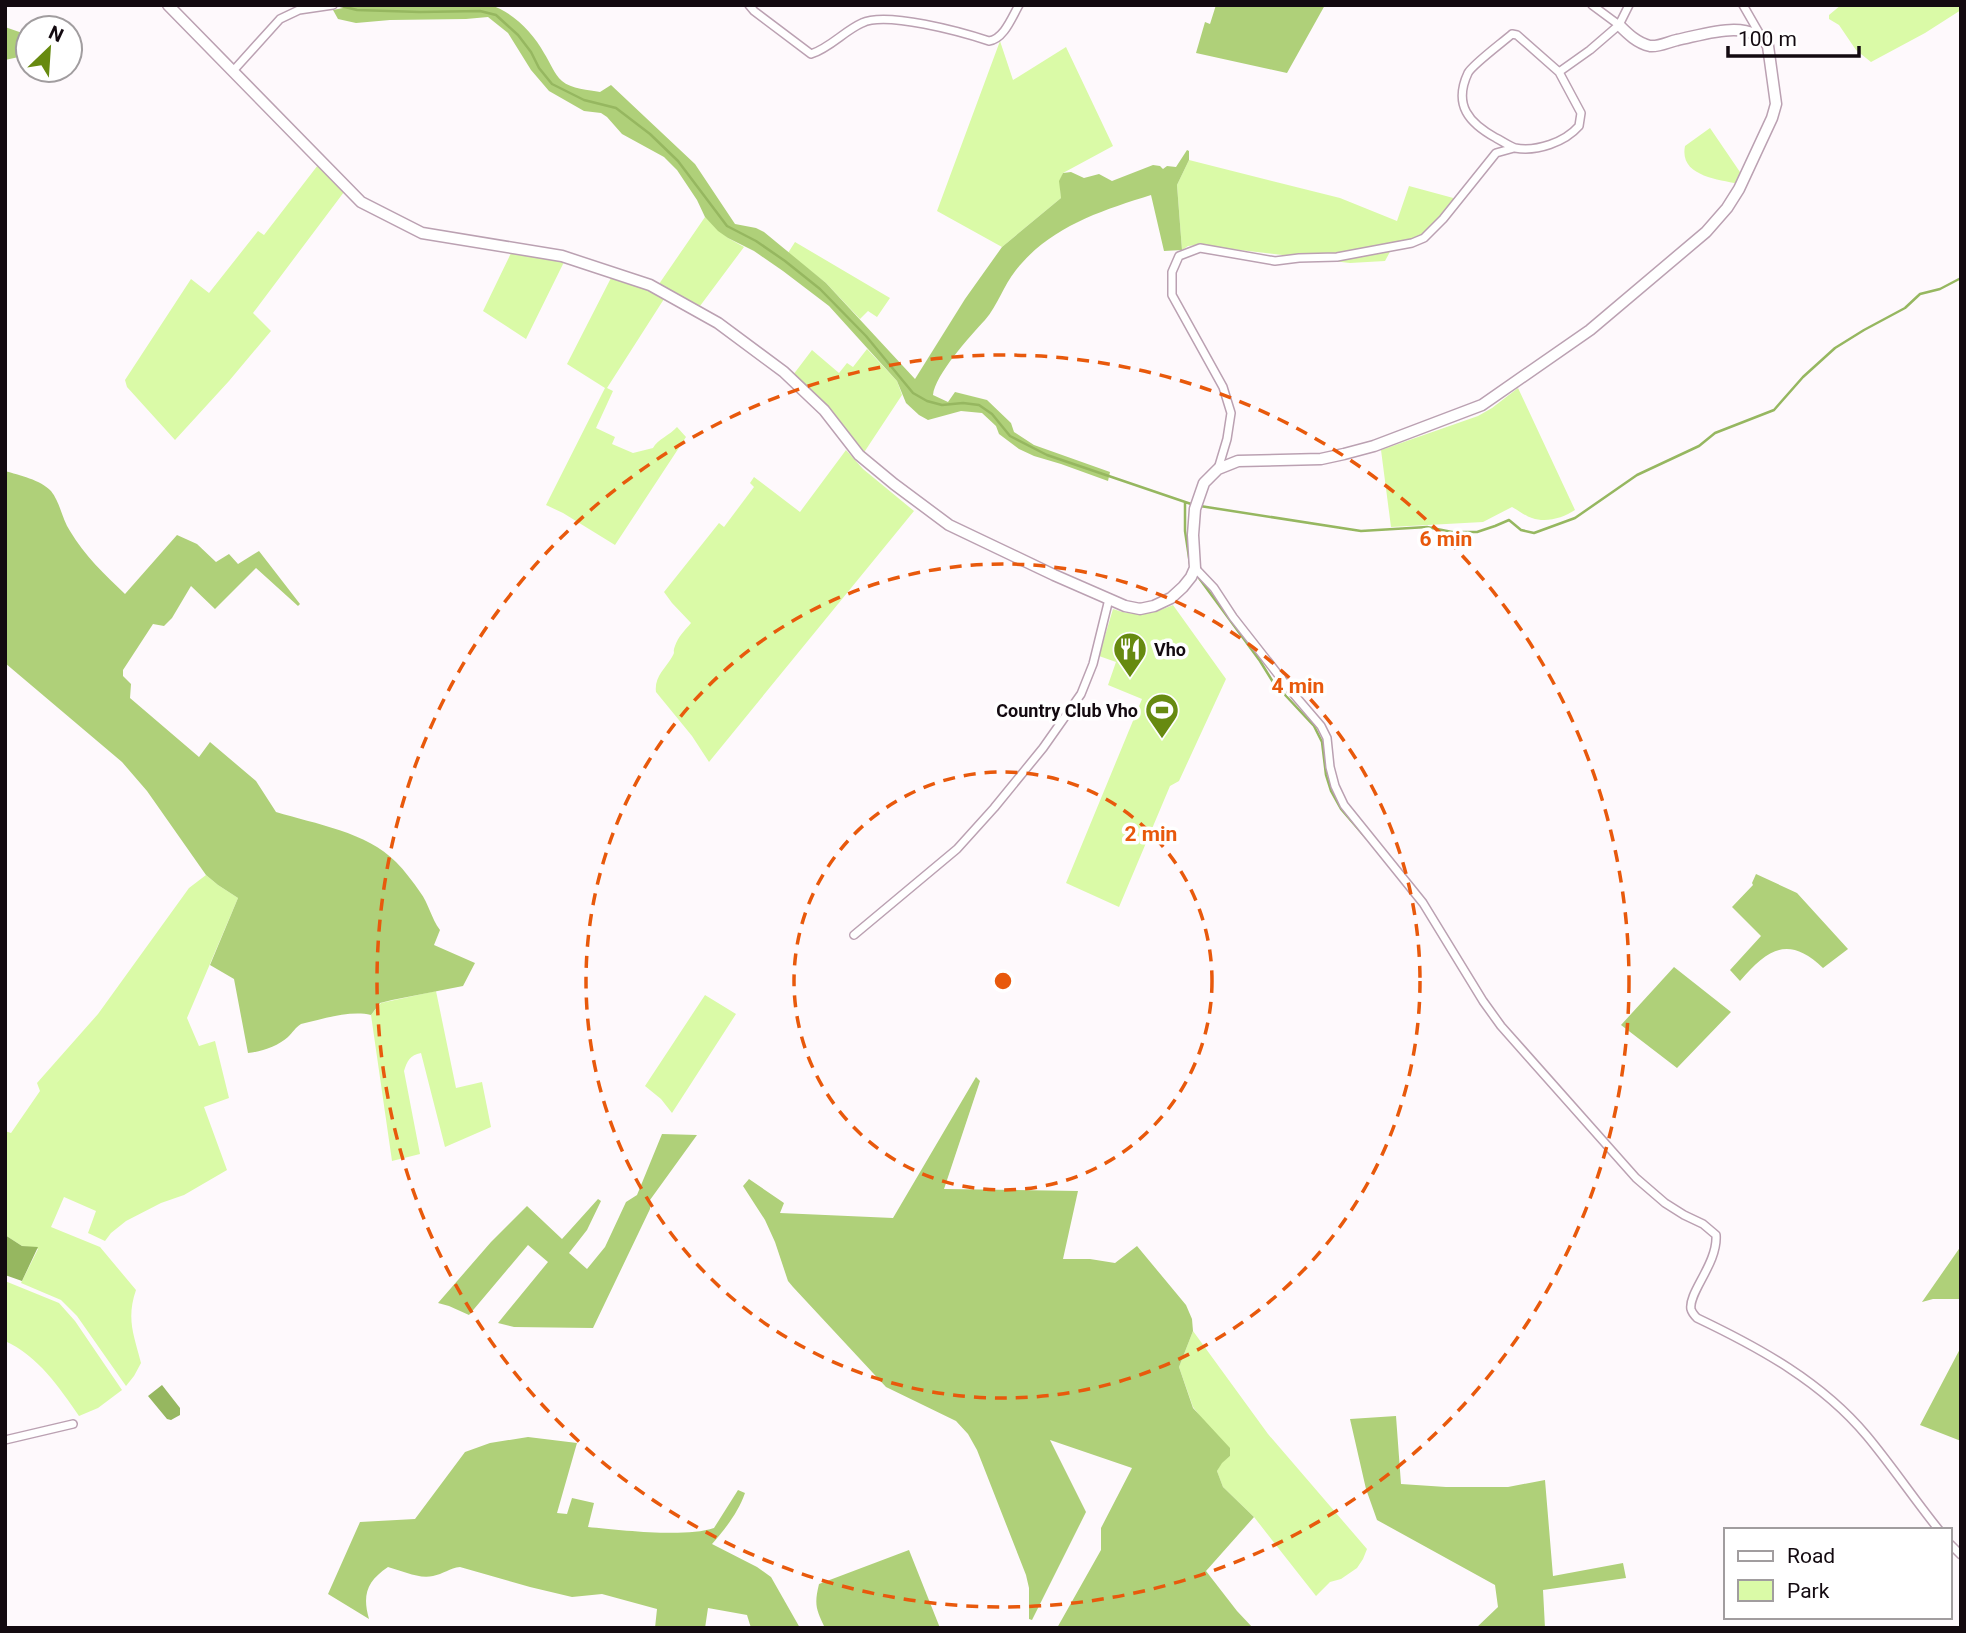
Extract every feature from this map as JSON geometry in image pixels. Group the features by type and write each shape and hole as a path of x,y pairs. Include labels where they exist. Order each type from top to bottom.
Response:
{"street":[{"path":"168,5 361,202 422,233 562,256 650,285 718,323 784,372 824,410 859,455 950,525 1054,575 1125,606 1140,609 1171,598 1184,587 1195,568 1193,534 1196,504 1204,483 1218,469 1238,461 1321,459 1374,446 1482,405 1590,330 1706,232 1739,189 1776,104 1768,46 1743,5"},
{"path":"749,5 811,54 859,24 878,18 994,41 1019,5"},
{"path":"1592,5 1637,41 1651,46 1731,30 1748,31 1764,40"},
{"path":"1559,72 1619,25 1629,5"},
{"path":"233,71 280,19 299,10 328,6"},
{"path":"1218,469 1231,413 1223,387 1172,295 1172,272 1179,256 1200,248 1275,261 1337,257 1412,243 1424,238 1443,219 1496,153 1561,140 1579,126 1581,113 1559,72 1517,35 1512,34 1469,70 1463,89 1464,108 1475,125 1514,148"},
{"path":"1195,568 1214,588 1233,617 1321,726 1327,738 1335,786 1345,804 1423,902 1501,1026 1636,1178 1665,1203 1703,1224 1716,1235 1715,1252 1690,1307 1697,1318 1776,1358 1810,1383 1866,1435 1937,1528"},
{"path":"854,935 957,849 1043,748 1081,694 1093,664 1109,599"},
{"path":"5,1440 73,1424"}],"green space":[{"path":"1841,5 1961,5 1961,10 1871,62 1856,50 1839,25 1829,19 1829,15"},
{"path":"1000,41 1013,80 1066,47 1113,146 1063,173 1060,181 1061,198 1002,247 937,211"},
{"path":"1710,128 1742,175 1738,184 1710,178 1688,164 1685,146"},
{"path":"1189,160 1340,198 1397,221 1409,186 1457,199 1434,226 1412,241 1392,248 1385,261 1350,263 1197,245 1182,250 1177,185"},
{"path":"318,165 344,192 253,313 271,331 175,440 127,387 125,380 191,279 209,293 258,231 264,235"},
{"path":"705,217 728,238 744,247 700,306 659,284"},
{"path":"795,242 890,298 877,317 868,311 860,319 826,283 788,253"},
{"path":"512,251 564,262 526,339 483,311"},
{"path":"611,278 645,289 664,299 607,388 613,391 596,428 615,437 612,444 633,453 653,448 677,427 686,437 615,545 546,505 605,388 567,364"},
{"path":"867,349 897,381 902,395 863,454 824,404 793,375 812,350 839,373 847,363 853,367"},
{"path":"1518,388 1575,510 1560,517 1543,520 1529,517 1512,507 1483,522 1391,527 1381,450 1478,416"},
{"path":"846,450 863,469 914,511 709,762 692,736 656,692 658,677 673,655 678,640 691,623 664,592 719,523 724,527 754,487 750,483 754,477 800,512"},
{"name":"Country Club Vho","path":"1173,605 1226,679 1179,781 1170,786 1119,907 1066,883 1142,699 1108,685 1116,662 1099,656 1113,609 1143,614"},
{"path":"206,875 238,898 187,1018 199,1046 215,1041 229,1098 204,1107 227,1170 184,1195 161,1203 126,1221 105,1241 88,1233 96,1211 64,1197 51,1227 100,1247 136,1290 131,1318 141,1363 126,1386 77,1316 61,1300 21,1283 38,1249 22,1246 5,1235 5,1131 11,1133 40,1091 37,1083 98,1014 189,888"},
{"path":"436,991 456,1088 482,1082 491,1127 445,1147 421,1053 414,1055 404,1071 420,1154 392,1161 371,1015 381,1003"},
{"path":"705,995 736,1014 672,1113 661,1099 645,1086"},
{"path":"5,1281 59,1303 75,1321 122,1390 98,1408 79,1416 38,1364 5,1341"},
{"path":"1193,1331 1268,1434 1367,1549 1357,1568 1341,1579 1330,1582 1316,1596 1254,1517 1223,1487 1217,1471 1221,1463 1230,1456 1193,1407 1179,1367"}],"shaded area":[{"path":"358,5 490,5 507,13 522,24 534,38 557,75 566,84 600,92 611,85 695,164 735,224 764,232 826,283 915,379 965,299 1002,247 1061,198 1059,181 1063,173 1071,172 1084,178 1099,174 1112,181 1153,165 1163,169 1167,166 1176,167 1187,150 1189,151 1189,160 1177,185 1182,250 1164,251 1151,195 1077,222 1044,242 1016,270 990,314 946,367 933,395 948,402 955,392 987,400 1011,423 1014,432 1034,445 1110,472 1108,481 1019,449 999,434 996,426 982,413 961,411 928,420 919,415 906,403 897,381 829,306 754,251 718,231 705,217 677,170 664,157 622,134 601,113 584,111 549,91 531,70 508,33 488,17 356,23 338,19 333,10"},
{"path":"1216,5 1325,5 1287,73 1196,53 1205,22 1210,24"},
{"path":"5,27 14,30 14,58 5,60"},
{"path":"5,471 36,481 51,491 76,540 125,594 177,535 197,544 216,562 229,554 238,564 259,551 300,604 298,606 256,568 215,609 191,586 172,618 164,626 153,624 123,670 123,676 131,684 130,698 199,757 210,742 256,781 276,812 356,836 396,862 423,897 440,930 434,945 475,963 463,986 380,1003 371,1015 345,1014 301,1024 279,1043 248,1053 234,979 210,965 238,898 206,875 147,791 122,762 5,663"},
{"path":"1756,874 1797,893 1848,949 1823,968 1799,952 1779,950 1760,961 1740,981 1730,970 1761,936 1732,907 1753,885"},
{"path":"1674,967 1731,1012 1677,1068 1621,1025"},
{"path":"976,1077 980,1081 944,1189 1078,1191 1063,1259 1115,1263 1137,1246 1186,1305 1192,1319 1193,1331 1179,1367 1193,1408 1230,1448 1230,1456 1217,1471 1223,1487 1254,1517 1206,1571 1253,1628 1057,1628 1101,1550 1101,1528 1132,1468 1050,1440 1086,1512 1032,1620 1029,1619 1029,1588 1026,1575 977,1450 968,1434 956,1421 886,1387 788,1281 765,1220 743,1186 749,1179 784,1203 780,1213 893,1218"},
{"path":"662,1134 697,1135 650,1200 650,1209 593,1328 514,1327 498,1323 548,1262 528,1245 469,1315 438,1303 491,1242 527,1206 562,1239 598,1199 601,1201 587,1230 569,1253 587,1269 605,1247 626,1202 637,1195"},
{"path":"5,1235 22,1246 38,1247 22,1281 5,1275"},
{"path":"1961,1246 1961,1299 1933,1299 1922,1302"},
{"path":"1961,1347 1961,1441 1920,1425"},
{"path":"162,1385 180,1408 180,1415 171,1420 167,1419 148,1396"},
{"path":"1396,1416 1401,1484 1508,1487 1545,1480 1553,1576 1623,1563 1626,1578 1543,1590 1545,1628 1476,1628 1498,1607 1495,1585 1377,1520 1366,1489 1350,1419"},
{"path":"528,1437 577,1443 557,1513 567,1514 572,1498 594,1503 588,1527 652,1532 701,1531 714,1528 738,1490 745,1493 735,1514 712,1544 771,1577 800,1628 751,1628 747,1615 708,1608 705,1628 655,1628 657,1609 602,1594 572,1597 460,1567 427,1577 388,1567 375,1578 368,1589 366,1603 369,1619 328,1594 360,1522 415,1519 465,1452 490,1443"},
{"path":"909,1550 940,1628 825,1628 817,1607 819,1584"}],"waterway":[{"path":"337,5 357,10 480,11 496,15 518,35 552,84 584,100 616,108 650,134 678,161 727,226 756,241 820,289 866,336 913,393 942,405 979,405 992,414 1010,436 1047,455 1194,505"},
{"path":"1200,506 1361,531 1427,527 1452,532 1477,532 1509,520 1521,530 1534,533 1575,518 1637,475 1699,446 1715,433 1774,410 1803,377 1835,348 1905,308 1920,294 1940,289 1961,278"},
{"path":"1185,502 1185,531 1190,564"},
{"path":"1199,578 1273,682 1314,726 1322,742 1331,791 1341,809 1366,838"}],"place":[{"name":"Vho","path":"1130,679"},
{"name":"Country Club Vho","path":"1162,740"}]}
